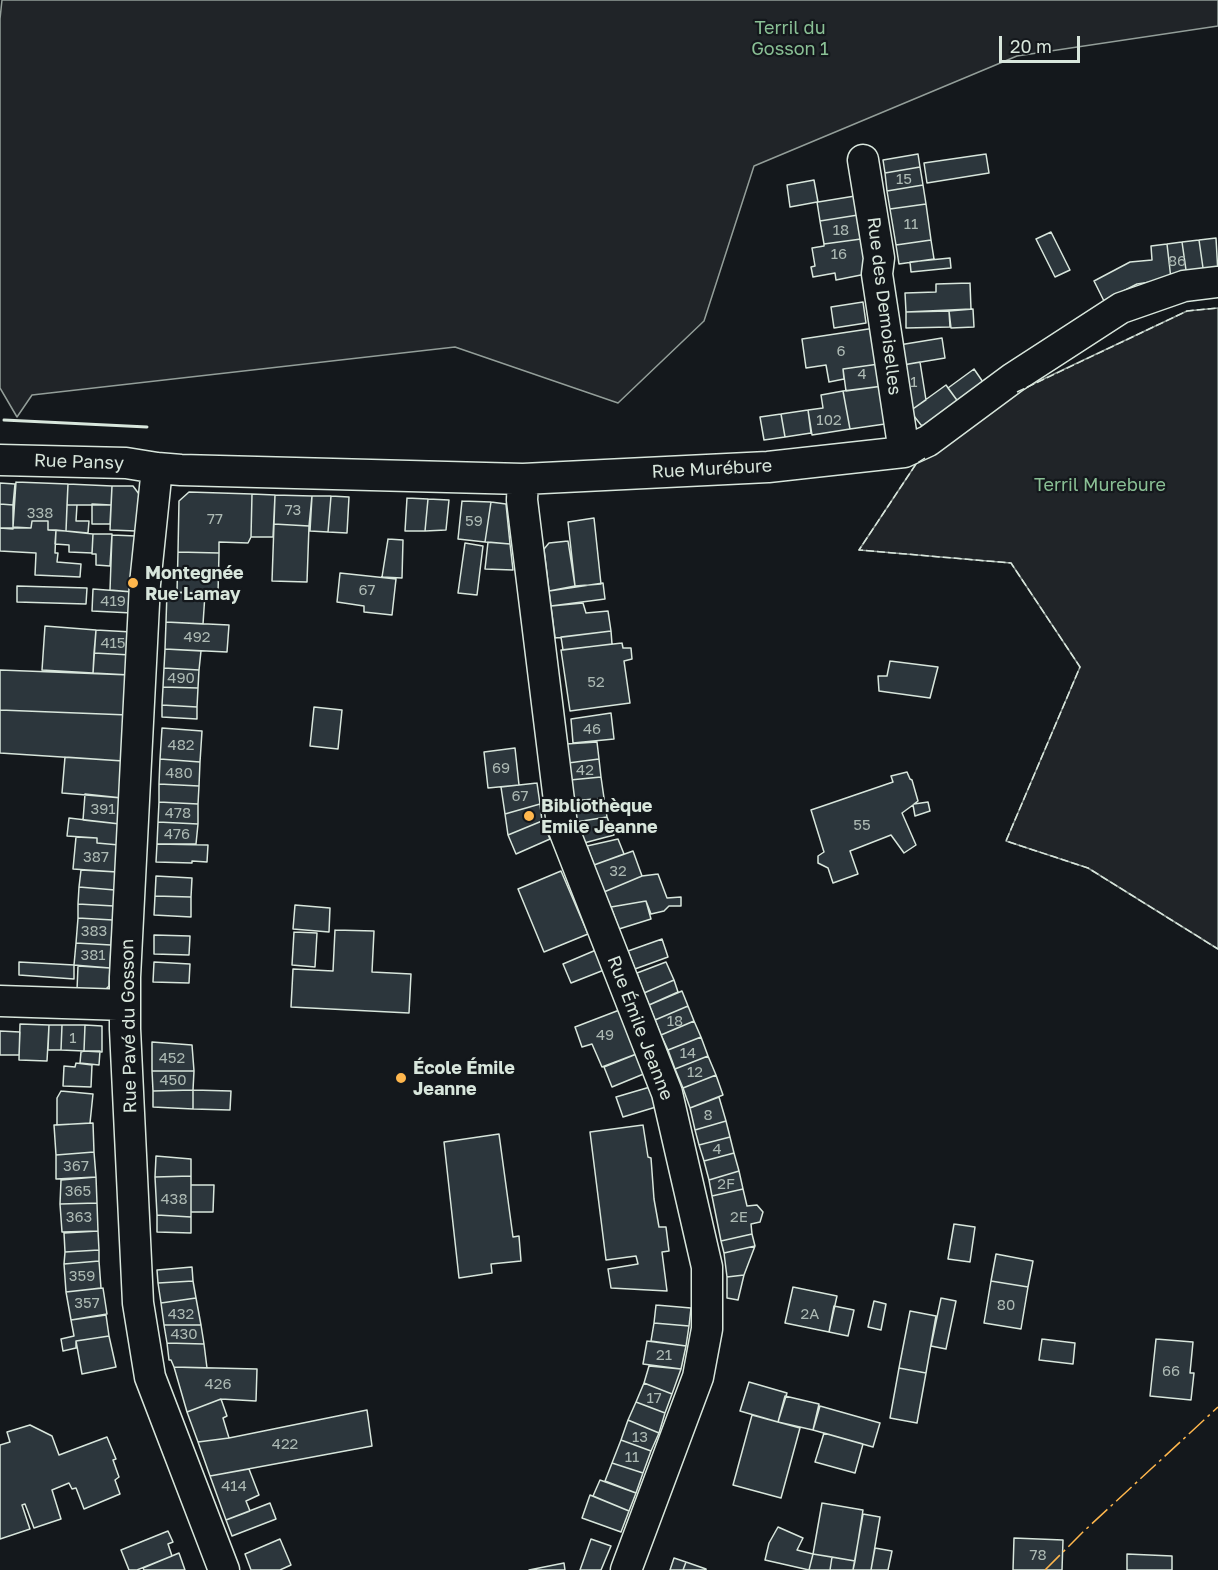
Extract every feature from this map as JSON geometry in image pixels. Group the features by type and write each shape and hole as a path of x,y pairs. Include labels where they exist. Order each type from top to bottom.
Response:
{"street":[{"name":"Rue des Demoiselles","path":"863,160 879,258 877,274 904,452"},
{"name":"Rue Murébure","path":"157,468 523,479 768,467 904,452 928,441 1013,378 1121,308 1184,286 1218,282"},
{"name":"Rue Pansy","path":"0,460 126,463 157,468"},
{"name":"Rue Pavé du Gosson","path":"157,468 145,584 125,1005 138,1303 150,1377 224,1570"},
{"name":"Rue Émile Jeanne","path":"523,479 522,500 562,825 667,1093 707,1267 707,1329 698,1377 626,1570"},
{"path":"0,1001 125,1005"}],"green space":[{"name":"Terril du Gosson 1","path":"2,0 1218,0 1218,26 1017,56 754,166 704,321 618,403 455,347 32,395 17,417 0,388 0,19"},
{"name":"Terril Murebure","path":"1218,308 1218,949 1088,868 1006,841 1080,667 1011,563 859,550 916,464 1016,392 1187,311"}],"building":[{"path":"918,154 920,167 885,173 883,160"},
{"path":"986,154 989,173 927,183 924,163"},
{"path":"920,167 923,185 887,191 885,173"},
{"path":"814,180 818,202 855,196 858,215 820,221 817,202 790,207 787,185"},
{"path":"923,185 926,204 890,209 887,191"},
{"path":"926,204 931,240 896,245 890,209"},
{"path":"858,215 861,239 824,244 820,221"},
{"path":"1051,232 1070,270 1055,277 1036,239"},
{"path":"1216,238 1218,274 1204,275 1199,240"},
{"path":"861,239 866,274 836,280 835,273 813,277 811,267 815,266 812,248"},
{"path":"931,240 934,259 899,264 896,245"},
{"path":"1199,240 1204,275 1187,277 1182,242"},
{"path":"1182,242 1187,277 1171,279 1167,244"},
{"path":"1167,244 1171,279 1137,284 1104,301 1094,281 1130,262 1152,260 1151,246"},
{"path":"950,258 951,268 911,272 910,262"},
{"path":"970,283 971,309 906,312 905,293 936,292 936,284"},
{"path":"863,302 866,323 834,328 831,307"},
{"path":"973,309 974,327 951,328 949,311"},
{"path":"949,311 950,327 906,328 906,312"},
{"path":"875,328 879,364 843,369 844,379 829,382 826,365 806,368 802,339"},
{"path":"942,338 945,358 903,365 899,345"},
{"path":"920,362 926,400 910,411 903,365"},
{"path":"879,364 883,386 846,391 843,369"},
{"path":"974,369 985,385 959,403 948,388"},
{"path":"946,385 959,403 928,427 921,425 910,411"},
{"path":"883,386 885,424 850,429 843,391"},
{"path":"843,391 850,429 812,435 808,410 823,408 821,395"},
{"path":"808,410 811,433 785,437 781,414"},
{"path":"781,414 785,437 764,440 760,417"},
{"path":"16,482 68,484 66,531 48,530 48,521 32,521 31,528 13,527"},
{"path":"0,483 15,484 13,505 0,504"},
{"path":"68,484 112,486 111,505 67,505"},
{"path":"112,486 133,486 139,494 136,531 110,530"},
{"path":"189,492 252,494 251,537 248,543 219,542 219,553 178,552 179,501"},
{"path":"252,494 275,495 273,537 251,537"},
{"path":"275,495 312,496 309,526 274,524"},
{"path":"312,496 331,496 328,532 310,531"},
{"path":"331,496 349,497 347,533 328,532"},
{"path":"407,498 428,499 425,531 405,531"},
{"path":"428,499 449,500 446,530 425,531"},
{"path":"462,501 491,502 485,542 458,539"},
{"path":"491,502 506,504 510,544 485,542"},
{"path":"0,504 13,505 13,529 0,528"},
{"path":"92,504 111,505 110,524 92,524"},
{"path":"67,505 77,505 76,521 89,521 88,533 66,531"},
{"path":"594,518 601,584 575,586 568,522"},
{"path":"32,521 48,521 48,530 56,530 57,562 81,564 80,577 35,575 36,553 0,551 0,528 31,528"},
{"path":"274,524 309,526 307,582 272,581"},
{"path":"56,530 93,534 92,553 69,552 69,545 55,544"},
{"path":"93,534 112,534 110,566 96,565 96,554 92,554"},
{"path":"112,535 136,536 133,592 110,590"},
{"path":"388,539 403,540 402,578 382,577"},
{"path":"568,541 575,586 549,591 544,549 549,543"},
{"path":"488,542 510,544 513,570 485,569"},
{"path":"465,543 483,546 477,595 458,593"},
{"path":"178,552 219,553 218,594 177,592"},
{"path":"340,573 396,579 392,615 364,612 364,606 337,602"},
{"path":"603,583 605,599 551,606 549,591"},
{"path":"17,586 87,588 86,604 17,602"},
{"path":"93,589 133,592 132,613 92,611"},
{"path":"167,592 205,594 203,624 166,622"},
{"path":"583,603 586,613 608,611 611,631 555,638 551,606"},
{"path":"166,622 229,625 227,652 165,649"},
{"path":"45,626 96,630 93,673 42,670"},
{"path":"96,630 132,632 131,655 94,653"},
{"path":"611,631 612,644 563,650 561,637"},
{"path":"622,643 623,648 631,648 632,659 624,661 630,703 570,711 561,650"},
{"path":"165,649 201,651 199,670 164,668"},
{"path":"94,653 131,655 130,675 93,673"},
{"path":"890,661 938,667 930,698 879,691 878,676 887,676"},
{"path":"164,668 199,670 198,688 163,687"},
{"path":"0,670 130,675 128,715 0,710"},
{"path":"163,687 198,688 197,707 162,705"},
{"path":"162,705 197,707 197,719 162,717"},
{"path":"314,707 342,710 338,749 310,746"},
{"path":"0,710 128,715 123,761 0,753"},
{"path":"611,713 614,739 573,743 571,719"},
{"path":"162,728 202,731 200,762 160,759"},
{"path":"597,742 599,759 568,763 566,744"},
{"path":"515,748 519,785 488,788 484,752"},
{"path":"65,757 123,761 122,798 62,793"},
{"path":"160,759 200,762 199,786 159,784"},
{"path":"599,759 601,777 570,780 568,763"},
{"path":"907,772 912,780 918,801 914,804 928,802 930,811 915,816 913,805 902,813 916,845 904,853 891,835 850,851 858,874 833,883 828,868 818,863 818,856 824,852 811,810 893,782 891,776"},
{"path":"601,777 604,798 573,801 570,780"},
{"path":"537,783 540,804 505,814 501,787"},
{"path":"159,784 199,786 198,804 159,802"},
{"path":"85,794 122,798 120,824 83,820"},
{"path":"604,798 607,817 576,822 573,801"},
{"path":"159,802 198,804 198,824 158,822"},
{"path":"540,804 542,821 508,835 505,814"},
{"path":"607,817 614,835 584,843 576,822"},
{"path":"69,818 120,824 119,845 97,843 97,838 67,836"},
{"path":"542,821 550,839 516,854 508,835"},
{"path":"158,822 198,824 196,844 157,844"},
{"path":"76,837 97,838 97,843 119,845 117,872 73,869"},
{"path":"618,839 624,854 594,865 587,846"},
{"path":"157,844 208,845 207,862 156,862"},
{"path":"633,851 642,876 604,892 594,865"},
{"path":"81,870 117,872 115,890 79,887"},
{"path":"561,871 588,934 544,952 518,889"},
{"path":"658,874 667,898 681,897 681,906 669,906 664,911 651,914 646,901 611,907 604,892 642,876"},
{"path":"156,876 192,878 191,897 155,896"},
{"path":"79,887 115,890 114,906 78,904"},
{"path":"155,896 191,897 191,917 154,915"},
{"path":"646,901 651,919 619,929 611,907"},
{"path":"78,904 114,906 113,920 78,918"},
{"path":"295,905 330,908 329,932 293,929"},
{"path":"78,918 113,920 111,945 76,943"},
{"path":"335,930 374,931 372,972 411,974 409,1013 291,1007 293,969 333,971"},
{"path":"294,932 317,933 315,967 292,965"},
{"path":"154,935 190,936 189,955 154,954"},
{"path":"662,939 668,957 635,969 628,951"},
{"path":"76,943 111,945 110,968 74,965"},
{"path":"596,950 604,970 571,983 563,964"},
{"path":"19,962 74,965 74,979 19,975"},
{"path":"154,962 190,964 189,983 153,982"},
{"path":"666,962 674,980 644,993 637,973"},
{"path":"78,966 110,968 109,986 104,991 77,990"},
{"path":"674,980 678,992 649,1005 644,993"},
{"path":"682,991 688,1006 655,1020 649,1005"},
{"path":"688,1006 694,1021 661,1035 655,1020"},
{"path":"622,1009 639,1053 602,1067 592,1044 582,1047 575,1027"},
{"path":"694,1021 701,1037 668,1050 661,1035"},
{"path":"20,1024 49,1025 47,1061 19,1060"},
{"path":"49,1025 62,1025 61,1050 48,1050"},
{"path":"62,1025 85,1025 84,1051 61,1050"},
{"path":"85,1025 102,1026 102,1052 84,1051"},
{"path":"0,1031 20,1032 19,1055 0,1055"},
{"path":"701,1037 708,1056 675,1069 668,1050"},
{"path":"152,1042 192,1045 194,1071 152,1071"},
{"path":"100,1051 99,1065 80,1063 81,1052"},
{"path":"639,1053 646,1073 612,1087 604,1067"},
{"path":"708,1056 716,1075 683,1088 675,1069"},
{"path":"76,1063 92,1065 91,1087 63,1086 64,1066 75,1067"},
{"path":"152,1071 194,1071 193,1090 153,1091"},
{"path":"716,1075 723,1095 690,1108 683,1088"},
{"path":"650,1087 656,1107 623,1117 616,1097"},
{"path":"193,1090 193,1109 153,1107 153,1091"},
{"path":"193,1090 231,1091 230,1110 193,1109"},
{"path":"61,1091 93,1094 90,1123 57,1125 57,1098"},
{"path":"719,1097 726,1121 695,1130 690,1108"},
{"path":"726,1121 730,1137 699,1145 695,1130"},
{"path":"93,1123 94,1152 56,1155 54,1125"},
{"path":"643,1125 648,1157 651,1158 659,1227 666,1227 669,1251 662,1252 667,1291 611,1288 608,1269 638,1264 636,1256 606,1260 590,1132"},
{"path":"499,1134 513,1237 519,1236 521,1261 491,1264 492,1273 459,1278 444,1142"},
{"path":"730,1137 734,1153 704,1161 699,1145"},
{"path":"94,1152 96,1177 56,1179 56,1155"},
{"path":"734,1153 739,1171 709,1180 704,1161"},
{"path":"156,1156 191,1159 191,1176 155,1177"},
{"path":"739,1171 743,1189 712,1196 709,1180"},
{"path":"191,1176 191,1217 157,1215 155,1177"},
{"path":"96,1177 97,1203 60,1204 61,1180"},
{"path":"191,1185 214,1185 213,1212 191,1212"},
{"path":"743,1189 747,1206 757,1205 763,1212 760,1222 751,1224 752,1234 721,1241 712,1196"},
{"path":"97,1203 98,1231 62,1232 60,1204"},
{"path":"157,1215 191,1217 191,1233 157,1232"},
{"path":"954,1224 975,1227 970,1262 948,1259"},
{"path":"98,1231 99,1250 65,1252 64,1233"},
{"path":"752,1234 755,1246 724,1253 721,1241"},
{"path":"755,1246 744,1275 727,1277 724,1253"},
{"path":"99,1250 99,1261 64,1264 65,1252"},
{"path":"996,1254 1033,1261 1028,1287 991,1281"},
{"path":"99,1261 101,1288 66,1292 64,1264"},
{"path":"192,1267 193,1281 158,1283 157,1270"},
{"path":"744,1275 738,1300 727,1298 727,1277"},
{"path":"193,1281 196,1298 161,1303 158,1283"},
{"path":"991,1281 1028,1287 1021,1329 984,1323"},
{"path":"793,1287 837,1296 829,1332 785,1323"},
{"path":"103,1288 107,1314 71,1320 66,1292"},
{"path":"196,1298 201,1325 164,1325 161,1303"},
{"path":"941,1298 956,1301 946,1349 931,1346"},
{"path":"874,1301 886,1304 881,1330 868,1327"},
{"path":"656,1305 691,1308 689,1326 654,1323"},
{"path":"834,1306 854,1310 848,1336 829,1332"},
{"path":"910,1311 936,1316 926,1373 899,1368"},
{"path":"106,1315 109,1336 76,1341 76,1348 63,1351 61,1339 74,1336 71,1320"},
{"path":"654,1323 689,1326 686,1346 651,1341"},
{"path":"164,1325 201,1325 204,1344 167,1343"},
{"path":"109,1336 116,1367 82,1374 76,1341"},
{"path":"1042,1339 1075,1343 1073,1364 1039,1360"},
{"path":"1156,1339 1193,1342 1190,1373 1194,1373 1191,1400 1150,1396"},
{"path":"647,1341 686,1346 681,1369 643,1364"},
{"path":"167,1343 204,1344 207,1368 174,1367 169,1360"},
{"path":"649,1366 681,1369 672,1394 644,1383"},
{"path":"174,1367 257,1369 256,1401 221,1399 187,1412"},
{"path":"899,1368 926,1373 917,1423 890,1418"},
{"path":"749,1382 787,1393 778,1422 740,1411"},
{"path":"644,1383 672,1394 665,1413 636,1402"},
{"path":"785,1396 819,1404 813,1430 778,1422"},
{"path":"221,1399 227,1416 223,1418 229,1438 198,1442 187,1412"},
{"path":"636,1402 665,1413 659,1433 628,1420"},
{"path":"820,1406 880,1423 873,1447 813,1430"},
{"path":"367,1410 372,1446 210,1476 198,1442 229,1438"},
{"path":"752,1415 800,1428 781,1498 733,1485"},
{"path":"628,1420 659,1433 651,1451 621,1440"},
{"path":"30,1425 52,1436 59,1455 107,1437 116,1459 113,1460 119,1477 115,1480 120,1494 84,1509 76,1488 72,1489 69,1483 52,1490 61,1519 34,1528 25,1504 22,1505 30,1529 0,1539 0,1445 10,1442 7,1432"},
{"path":"824,1433 863,1444 855,1473 815,1462"},
{"path":"621,1440 651,1451 643,1473 612,1463"},
{"path":"612,1463 643,1473 636,1493 605,1481"},
{"path":"249,1469 259,1495 246,1501 250,1511 226,1520 210,1476"},
{"path":"600,1480 636,1493 629,1511 593,1496"},
{"path":"590,1495 629,1511 621,1532 582,1518"},
{"path":"270,1503 276,1519 232,1536 226,1520"},
{"path":"822,1503 863,1510 855,1561 813,1554"},
{"path":"863,1514 880,1517 871,1570 853,1570"},
{"path":"778,1527 803,1538 797,1550 813,1554 809,1570 765,1560 769,1543"},
{"path":"168,1531 173,1542 168,1544 172,1556 137,1570 129,1570 121,1550"},
{"path":"1014,1538 1063,1540 1062,1570 1013,1570"},
{"path":"280,1539 291,1565 280,1570 251,1570 245,1554"},
{"path":"591,1539 611,1546 601,1570 580,1570"},
{"path":"875,1548 892,1551 888,1570 871,1570"},
{"path":"179,1553 185,1570 144,1570 143,1568"},
{"path":"813,1554 832,1557 830,1570 809,1570"},
{"path":"1127,1554 1172,1556 1172,1570 1127,1570"},
{"path":"832,1557 855,1561 853,1570 830,1570"},
{"path":"674,1558 686,1562 683,1570 670,1570"},
{"path":"686,1562 706,1569 706,1570 683,1570"},
{"path":"564,1563 565,1570 529,1570"}],"fence":[{"path":"1017,392 1187,311 1218,308"},
{"path":"925,458 916,464 859,550 1011,563 1080,667 1006,841 1088,868 1218,949"}],"wall":[{"path":"4,420 147,427"}],"power":[{"path":"1045,1570 1218,1407"}],"place":[{"name":"Montegnée Rue Lamay","path":"133,583"},
{"name":"Bibliothèque Emile Jeanne","path":"529,816"},
{"name":"École Émile Jeanne","path":"401,1078"}]}
